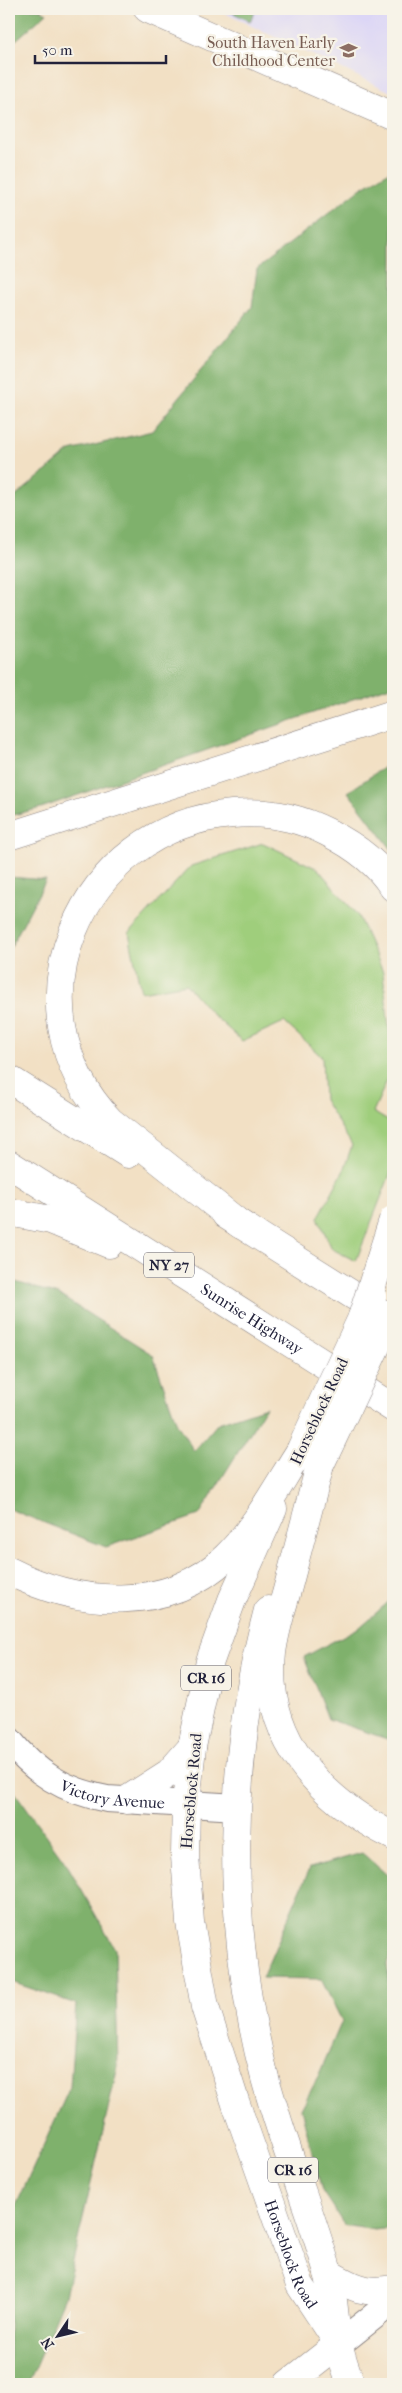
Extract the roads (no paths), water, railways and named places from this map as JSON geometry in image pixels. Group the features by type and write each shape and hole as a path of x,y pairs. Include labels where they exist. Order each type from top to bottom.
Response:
{"main road":[{"path":"148,9 393,116"},
{"path":"9,836 393,714"},
{"path":"240,1225 128,1137 95,1105 80,1081 66,1047 60,1003 64,959 78,917 103,879 135,849 172,828 219,815 271,814 316,827 357,850 374,864 393,887"},
{"path":"9,1079 240,1225 393,1314"},
{"name":"Sunrise Highway","path":"9,1164 393,1408"},
{"path":"9,1212 51,1220 73,1228 223,1299"},
{"path":"362,1317 393,1220"},
{"name":"Horseblock Road","path":"351,2384 339,2344 328,2274 283,2141 265,2078 249,2004 239,1924 237,1807 249,1692 262,1633 310,1458 362,1317 393,1251"},
{"name":"Horseblock Road","path":"339,2344 300,2285 236,2104 205,2007 190,1922 184,1856 186,1803 192,1746 210,1661 220,1630 258,1540 310,1458 393,1314"},
{"path":"9,1571 59,1590 99,1599 136,1598 187,1584 215,1567 238,1544 310,1458"},
{"path":"310,1458 274,1636 271,1672 276,1711 289,1745 312,1776 346,1806 393,1836"},
{"path":"127,1800 169,1773 192,1746"},
{"path":"328,2274 362,2291 378,2292 393,2289"},
{"path":"288,2384 339,2344"}],"street":[{"name":"Victory Avenue","path":"9,1740 31,1765 58,1784 89,1796 237,1807"},
{"path":"339,2344 393,2301"}],"place":[{"name":"South Haven Early Childhood Center","path":"349,51"}]}
